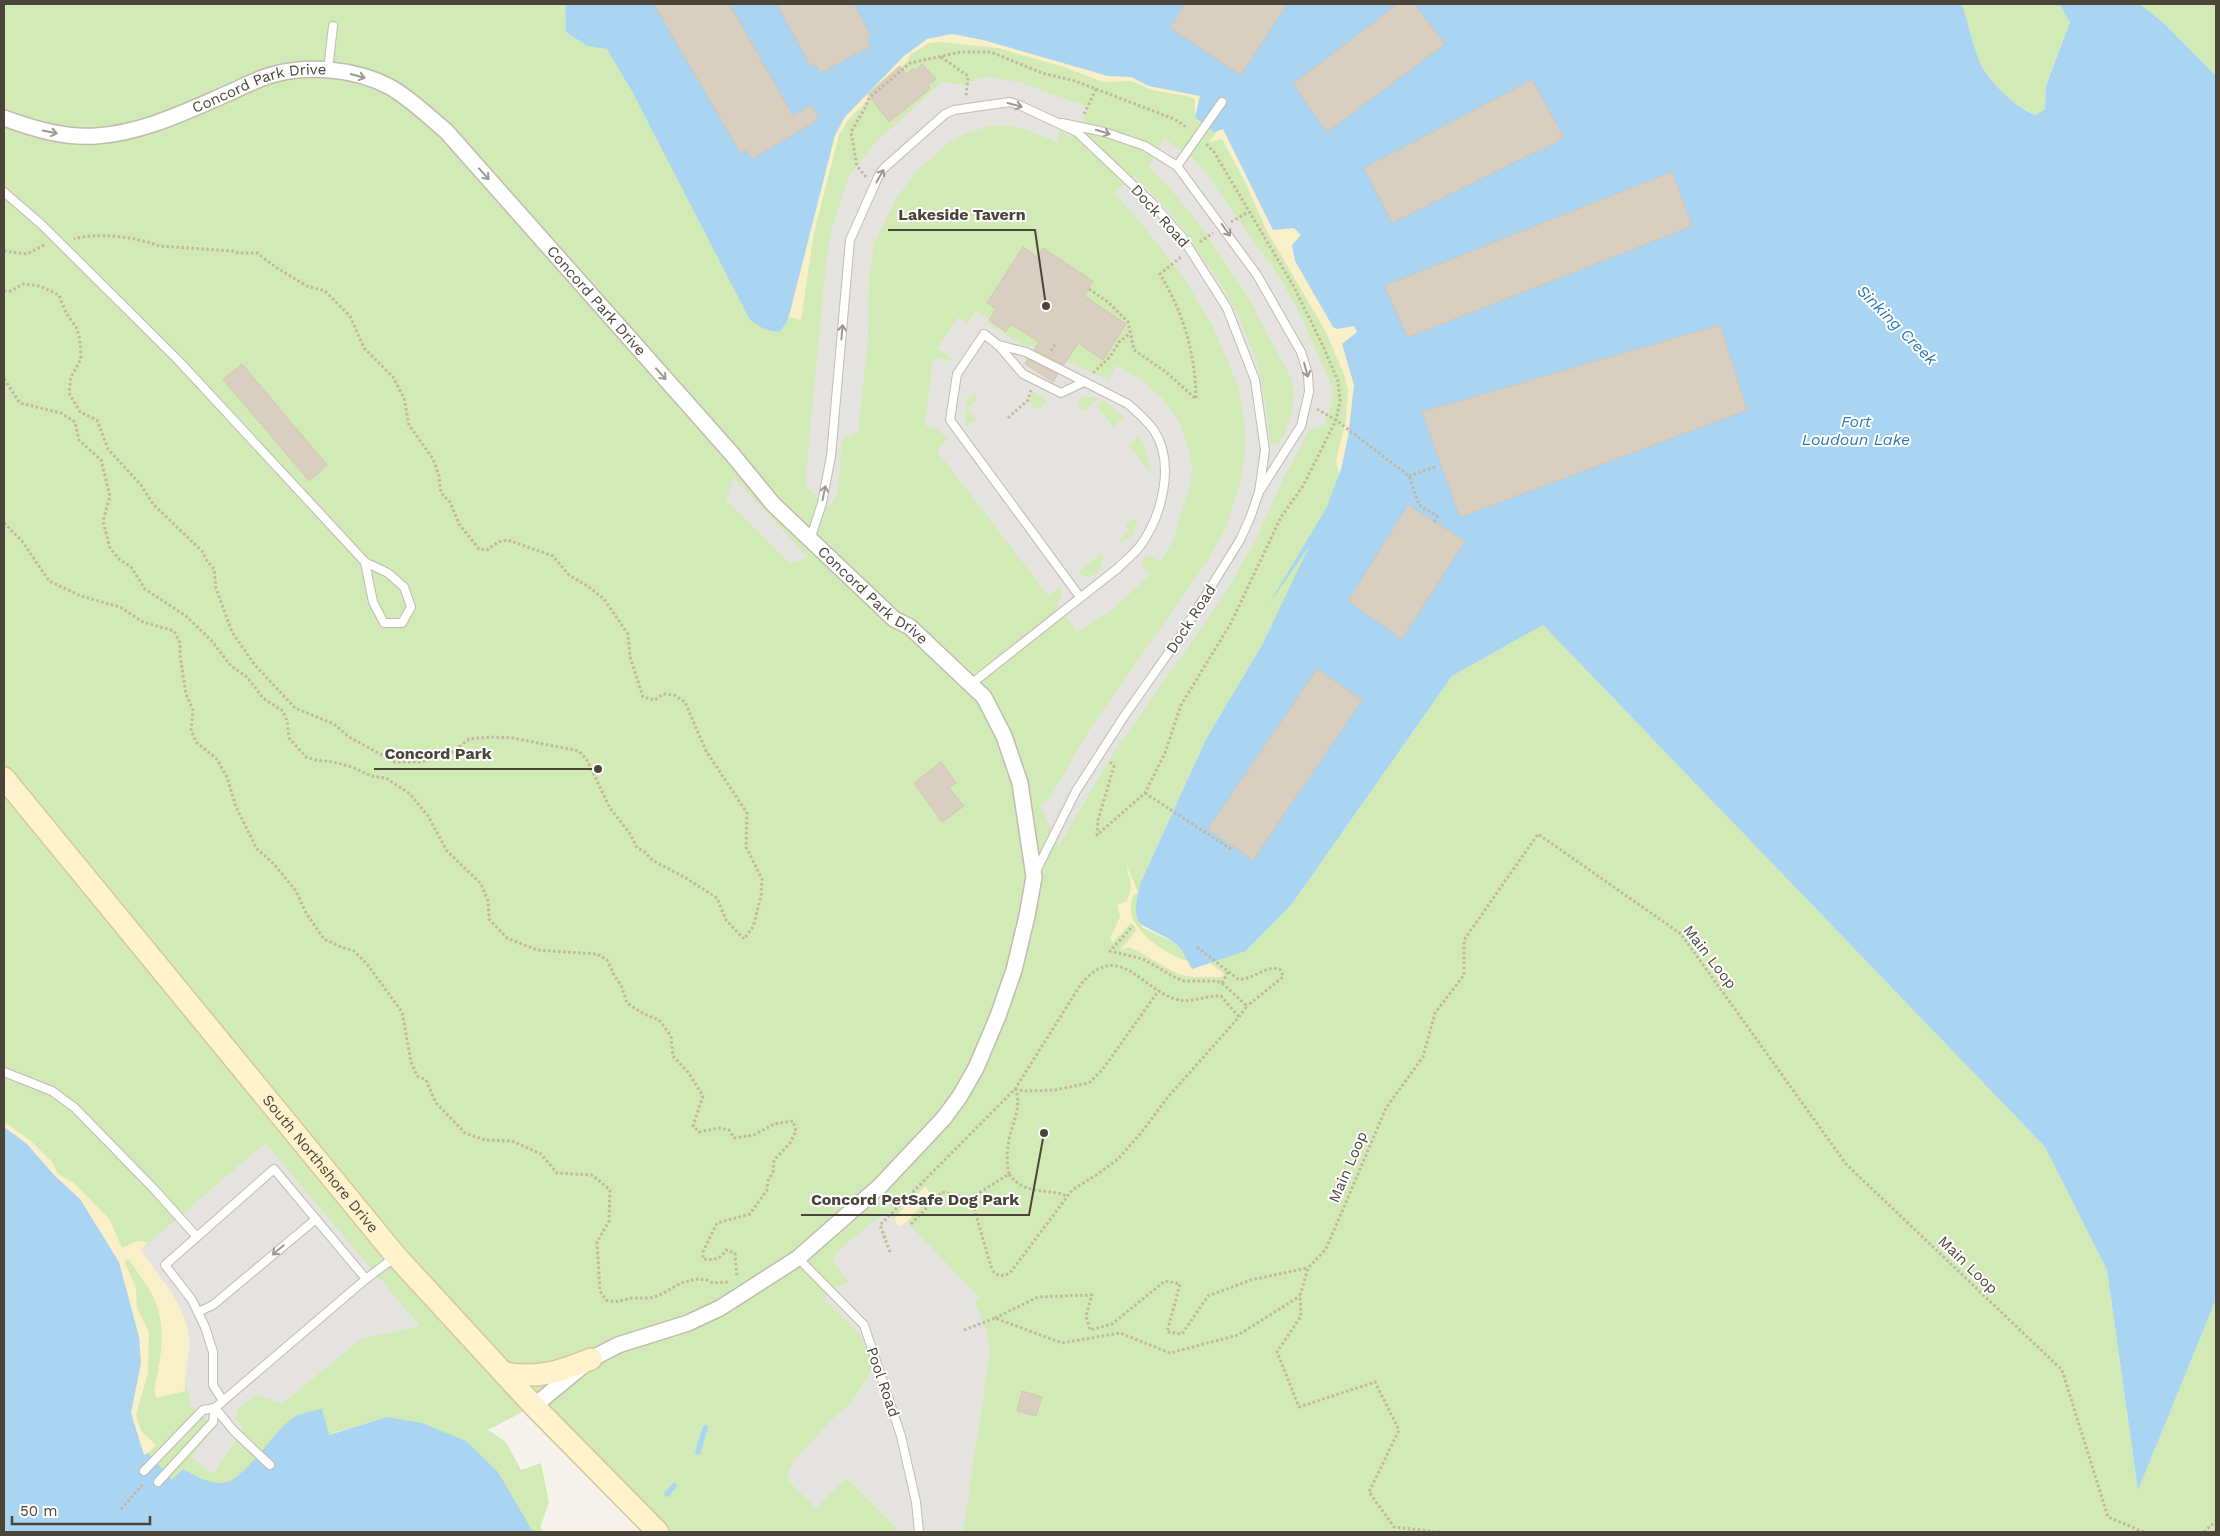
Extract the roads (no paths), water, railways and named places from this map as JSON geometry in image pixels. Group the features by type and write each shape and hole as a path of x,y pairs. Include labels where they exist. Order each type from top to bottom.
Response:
{"main road":[{"name":"South Northshore Drive","path":"4,778 396,1256 534,1406 658,1532"},
{"path":"504,1373 541,1376 570,1368 591,1359"}],"street":[{"name":"Concord Park Drive","path":"4,118 33,128 65,135 96,136 133,130 172,118 275,74 299,70 328,70 355,74 388,86 411,100 446,131 732,454 773,504 894,619 910,627 984,697 1004,736 1020,783 1034,877 1014,970 987,1042 960,1096 944,1118 880,1186 798,1258 740,1296 688,1323 618,1345 591,1359 534,1406"}],"lane":[{"path":"328,70 332,26"},
{"name":"Dock Road","path":"810,540 822,503 831,456 850,240 884,168 945,114 966,108 1010,102 1078,132 1152,203 1182,237 1222,300 1241,341 1257,388 1265,450 1259,492 1250,518 1227,563 1076,791 1034,877"},
{"path":"1177,166 1222,102"},
{"path":"1055,122 1078,125 1145,146 1177,166 1257,275 1301,352 1308,374 1309,392 1301,426 1259,492"},
{"path":"4,192 41,224 178,360 365,562 388,573 404,586 411,607 402,622 384,622 373,602 365,562"},
{"path":"1080,597 950,420 957,374 984,334 998,345 1023,374 1061,393 1084,382"},
{"path":"971,684 1118,568 1139,547 1149,532 1162,492 1165,467 1161,445 1156,433 1141,415 1128,404 1026,352 998,345"},
{"path":"4,1072 52,1091 75,1108 154,1189 197,1237"},
{"path":"222,1401 213,1385 213,1352 198,1312 165,1265 274,1169 366,1279"},
{"path":"198,1312 213,1305 316,1219"},
{"path":"144,1471 203,1410 215,1408 366,1279 396,1256"},
{"name":"Pool Road","path":"798,1258 864,1325 902,1436 916,1502 919,1532"},
{"path":"215,1408 234,1431 270,1464"},
{"path":"158,1482 213,1422 215,1408"}],"water":[{"name":"Fort Loudoun Lake","path":"565,4 1962,4 1982,67 2006,96 2021,108 2036,115 2045,109 2046,85 2070,22 2059,4 2140,4 2166,25 2216,76 2216,1299 2138,1490 2107,1270 2045,1147 1543,625 1452,676 1292,904 1246,951 1192,969 1178,945 1146,927 1137,918 1136,911 1140,884 1206,739 1262,645 1310,545 1267,607 1327,507 1341,469 1348,437 1354,385 1342,344 1357,332 1354,326 1337,329 1333,327 1295,261 1292,245 1301,235 1294,228 1273,230 1223,129 1214,132 1195,117 1200,96 1149,86 1131,77 1108,76 983,40 952,34 927,39 904,56 845,117 835,135 790,312 787,322 779,332 764,329 750,320 634,95 607,49 587,46 566,32"},
{"path":"4,1127 27,1144 55,1176 80,1199 119,1262 139,1337 141,1363 131,1413 144,1455 148,1453 172,1480 183,1469 212,1482 223,1483 231,1481 249,1465 288,1422 302,1414 322,1409 329,1435 387,1417 422,1423 466,1441 498,1472 533,1532 4,1532"}],"waterway":[{"path":"698,1452 705,1428"},
{"path":"667,1494 674,1486"}],"place":[{"name":"Lakeside Tavern","path":"1046,306"},
{"name":"Concord Park","path":"598,769"},
{"name":"Concord PetSafe Dog Park","path":"1044,1133"}],"water label":[{"name":"Sinking Creek","path":"1897,325"}]}
